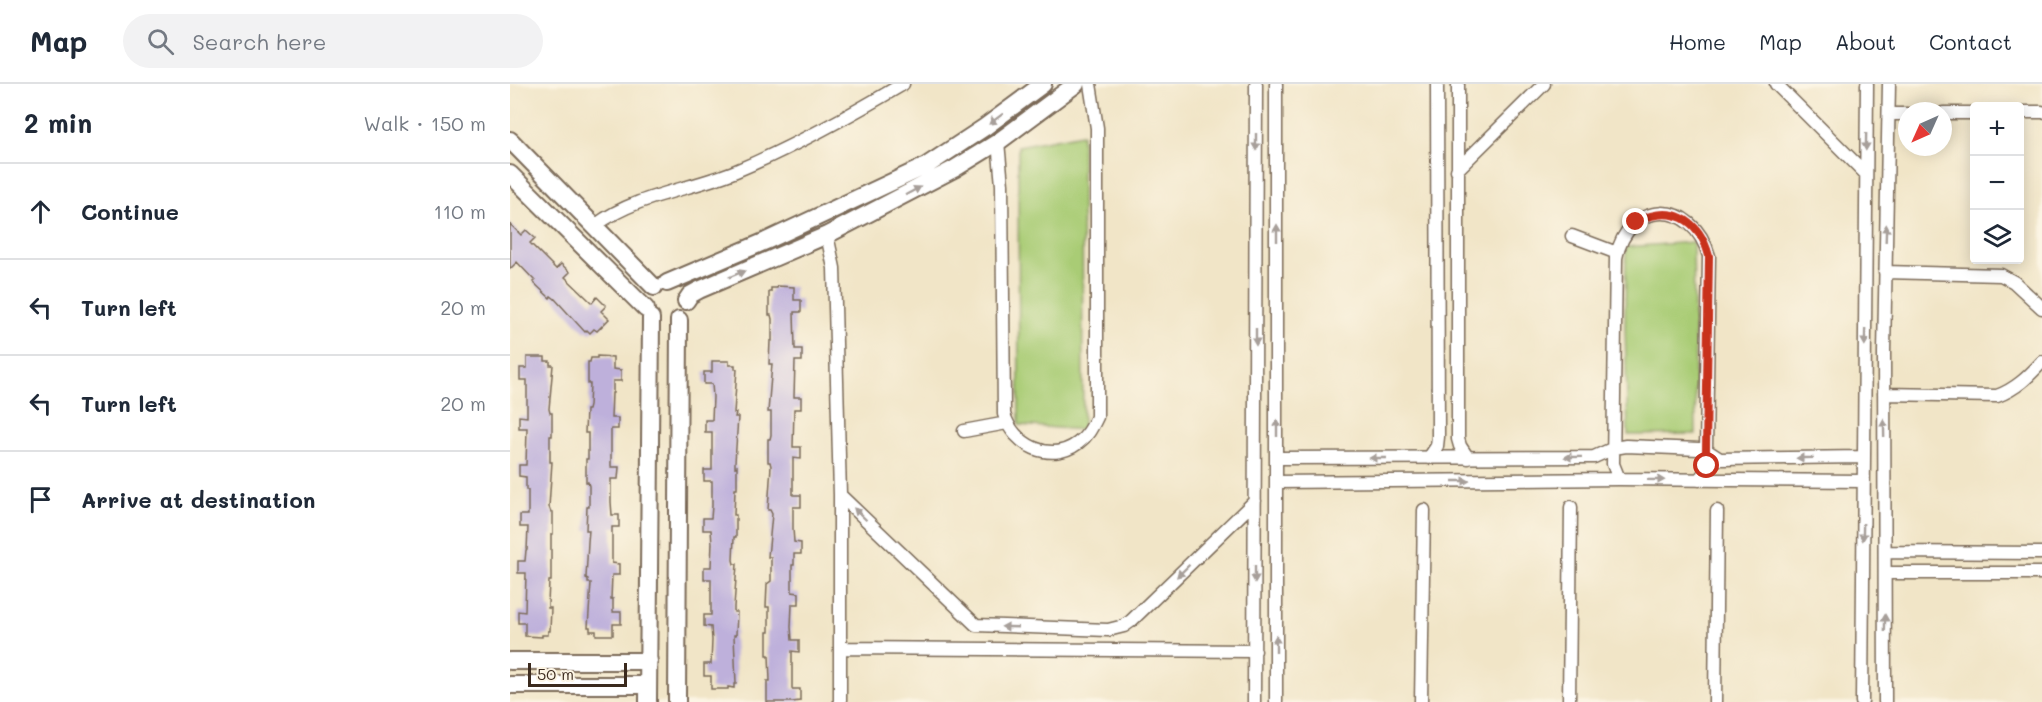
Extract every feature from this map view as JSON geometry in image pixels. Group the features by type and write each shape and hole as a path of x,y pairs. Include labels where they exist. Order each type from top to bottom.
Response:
{"street":[{"path":"596,225 621,209 735,171 839,122 903,84"},
{"path":"510,685 648,694 649,314 646,297 660,285 766,241 926,165 985,127 1043,84"},
{"path":"686,301 690,295 699,290 827,235 954,169 998,142 1076,84"},
{"path":"998,142 1002,185 1004,414 1018,439 1035,449 1049,452 1062,451 1078,444 1090,432 1097,417 1097,128 1090,84"},
{"path":"1254,702 1256,84"},
{"path":"1276,84 1276,702"},
{"path":"1429,458 1434,453 1438,438 1437,84"},
{"path":"1458,84 1458,439 1468,458"},
{"path":"1457,170 1544,84"},
{"path":"1776,84 1866,174"},
{"path":"1862,702 1867,84"},
{"path":"1885,702 1884,394 1890,84"},
{"path":"2024,112 2042,112"},
{"path":"1952,113 1970,113"},
{"path":"1890,114 1898,114"},
{"path":"510,140 660,285 680,288 684,294 685,312 679,320 677,702"},
{"path":"510,174 649,314 665,324 679,320"},
{"path":"1619,479 1613,464 1617,253 1619,243 1626,231 1636,222 1661,213 1684,219 1696,228 1705,241 1709,256 1707,466 1699,480"},
{"path":"827,235 834,268 840,495 840,702"},
{"path":"1572,236 1617,253"},
{"path":"1885,272 2001,275 2014,282 2042,308"},
{"path":"1884,394 1997,396 2010,392 2021,384 2042,362"},
{"path":"964,431 1007,423"},
{"path":"1276,458 1594,457 1614,448 1626,446 1706,450 1720,459 1863,458"},
{"path":"1276,482 1619,479 1863,481"},
{"path":"840,495 976,625 1108,630 1124,626 1131,621 1255,501"},
{"path":"1569,702 1571,507"},
{"path":"1421,702 1424,510"},
{"path":"1715,702 1717,512"},
{"path":"1255,534 1276,534"},
{"path":"1886,552 2042,553"},
{"path":"1886,573 2042,573"},
{"path":"840,648 1255,651"},
{"path":"1862,654 1885,655"},
{"path":"510,661 649,661"}],"green space":[{"path":"1082,134 1083,430 1019,425 1018,146"},
{"path":"1693,242 1696,434 1628,435 1625,327 1626,247"}],"building":[{"path":"510,224 521,235 526,230 535,238 530,243 556,269 561,264 570,272 565,277 592,303 597,297 606,306 601,311 609,319 597,331 594,329 590,333 587,330 585,332 555,299 551,296 550,298 533,282 535,281 517,262 510,269"},
{"path":"777,286 794,287 794,300 801,300 801,312 794,312 795,349 802,349 802,361 795,361 794,397 801,397 801,409 794,409 793,447 801,447 801,459 793,458 793,495 801,495 801,507 793,507 793,529 794,542 801,543 801,554 794,554 794,565 792,565 792,592 799,593 799,604 792,604 791,627 792,640 799,640 799,652 792,651 792,689 800,689 800,701 792,702 767,702 767,681 770,681 769,655 767,655 769,607 766,607 767,584 771,581 771,557 768,557 772,514 768,510 771,466 768,462 768,439 771,435 771,412 768,412 772,364 769,364 772,319 769,315 769,292 771,288 777,288"},
{"path":"597,356 613,357 613,369 621,370 621,381 613,381 611,418 618,418 618,429 611,429 611,467 619,467 618,479 611,479 611,502 612,515 619,515 619,527 612,527 612,563 619,564 619,575 612,575 611,599 613,599 613,612 621,612 621,624 613,624 613,635 596,635 596,631 590,631 588,627 591,583 588,583 586,578 589,486 586,482 588,433 585,433 590,384 588,384 588,362"},
{"path":"527,357 545,357 545,361 550,361 550,365 553,365 549,409 552,413 550,462 552,462 549,507 553,512 553,534 551,534 551,581 549,581 548,608 551,608 550,631 548,635 542,635 542,637 525,636 525,623 518,623 518,611 525,612 526,573 518,573 518,561 525,561 528,527 520,527 520,515 528,515 528,490 526,490 526,477 519,476 519,465 526,465 527,428 519,428 519,416 527,417 527,380 520,380 520,368 527,368"},
{"path":"712,361 729,361 729,365 735,365 737,369 734,413 736,413 735,417 738,417 735,462 737,489 735,489 734,515 736,515 736,537 734,537 733,560 734,564 737,564 734,607 734,612 737,612 736,635 734,635 736,684 734,688 728,687 728,689 711,689 711,676 704,676 704,664 711,664 712,640 711,627 704,626 704,615 711,615 711,579 704,579 704,567 711,567 712,543 711,530 703,530 703,518 711,518 712,506 712,481 704,481 704,470 712,470 712,432 705,432 705,420 712,420 713,397 712,384 704,384 704,372 712,372"}],"route":[{"path":"1636,222 1648,216 1669,214 1684,219 1696,228 1705,241 1709,256 1707,466"}]}
